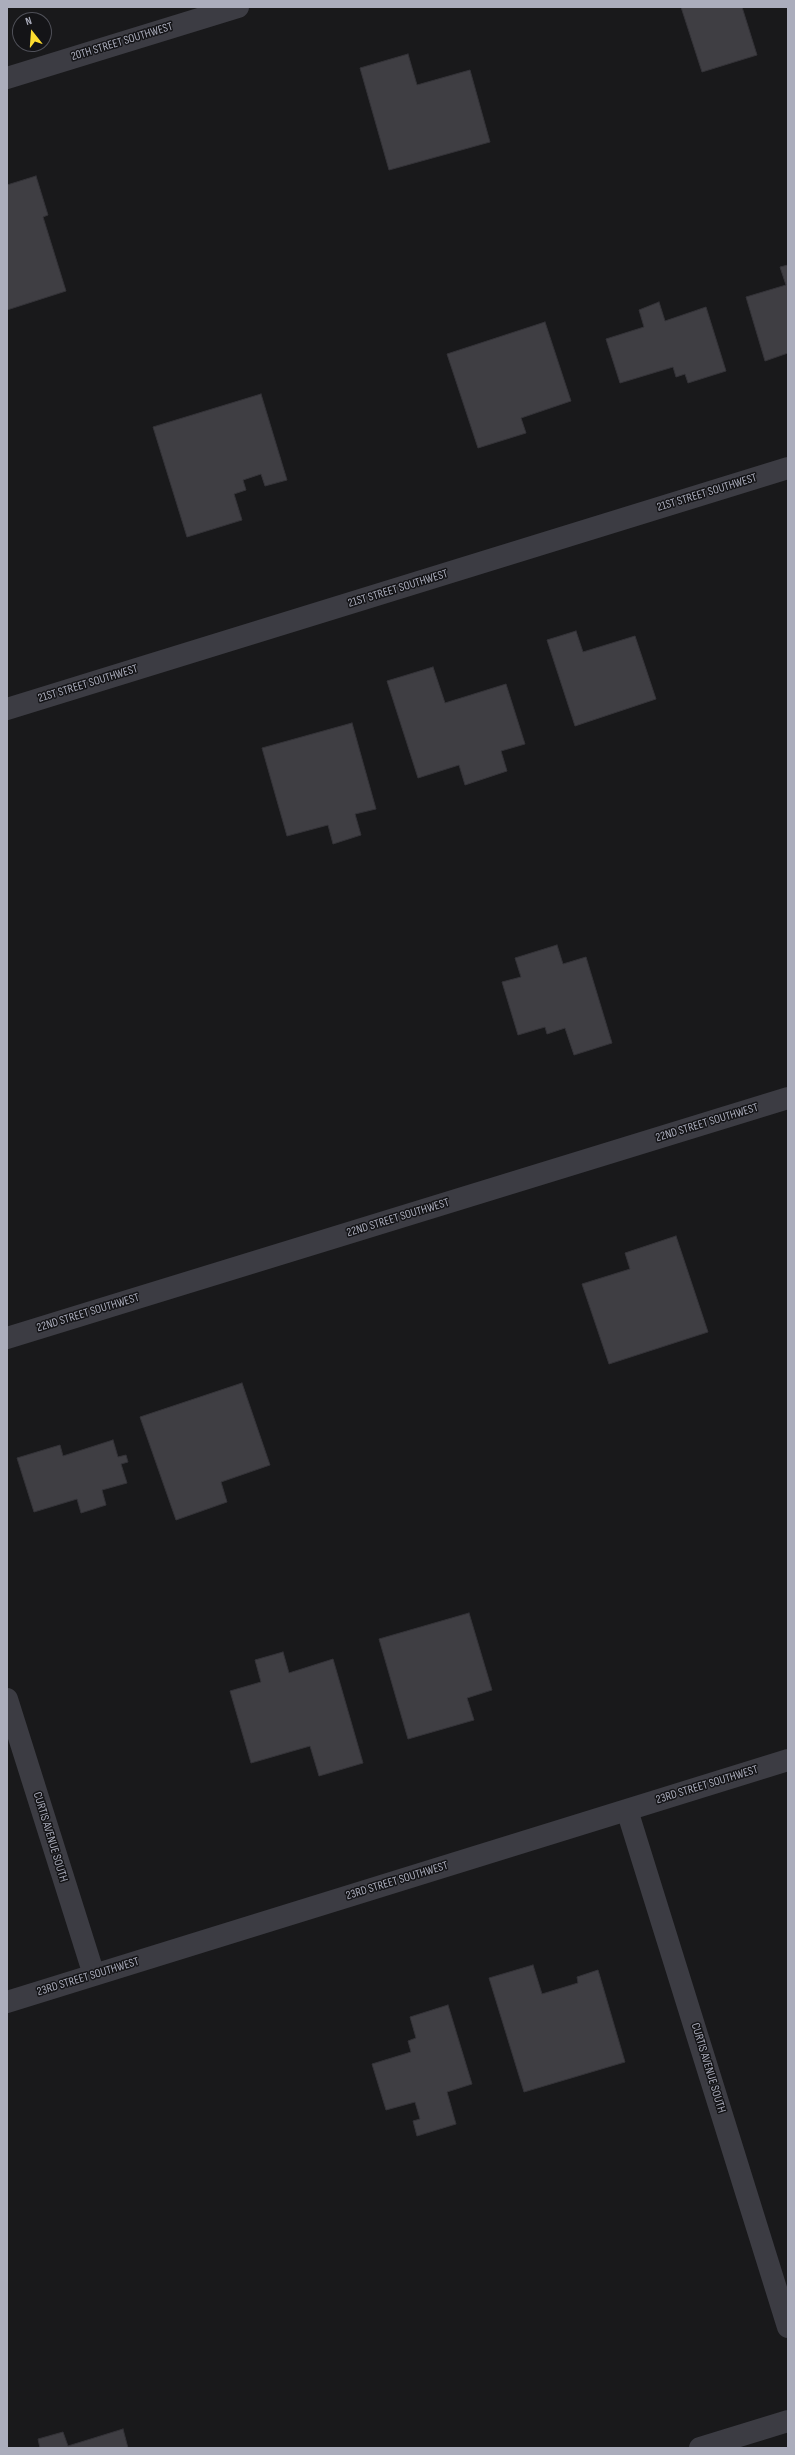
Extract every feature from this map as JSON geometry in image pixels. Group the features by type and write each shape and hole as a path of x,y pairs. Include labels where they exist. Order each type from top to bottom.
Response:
{"street":[{"name":"20TH STREET SOUTHWEST","path":"7,78 238,7"},
{"name":"21ST STREET SOUTHWEST","path":"7,709 788,468"},
{"name":"22ND STREET SOUTHWEST","path":"7,1338 788,1098"},
{"name":"CURTIS AVENUE SOUTH","path":"7,1700 94,1975"},
{"name":"23RD STREET SOUTHWEST","path":"7,2002 788,1760"},
{"name":"CURTIS AVENUE SOUTH","path":"627,1810 788,2327"},
{"path":"700,2448 788,2421"}],"building":[{"path":"681,7 742,7 757,55 702,72"},
{"path":"408,54 417,85 470,70 490,142 389,170 360,68"},
{"path":"36,176 48,215 43,217 66,291 7,310 7,185"},
{"path":"788,265 788,353 765,361 746,297 786,285 780,267"},
{"path":"659,302 665,321 706,307 726,371 688,383 685,374 676,377 673,367 620,383 606,339 644,327 639,310"},
{"path":"545,322 571,401 521,418 526,433 478,448 447,354"},
{"path":"261,394 287,480 265,486 261,474 243,480 246,490 234,494 242,520 187,537 153,427"},
{"path":"576,631 583,652 635,636 656,699 575,726 547,640"},
{"path":"433,667 445,703 506,684 525,744 501,751 507,771 465,785 459,765 418,778 387,681"},
{"path":"352,723 376,809 355,814 361,835 333,844 328,825 287,836 262,748"},
{"path":"557,945 563,964 586,957 612,1043 574,1055 565,1028 547,1034 545,1027 518,1035 502,982 521,977 515,958"},
{"path":"676,1236 708,1332 609,1364 582,1284 630,1269 625,1253"},
{"path":"242,1383 270,1465 221,1482 227,1502 176,1520 140,1417"},
{"path":"113,1440 118,1457 126,1455 128,1462 121,1464 127,1483 102,1490 106,1505 81,1513 77,1499 34,1512 17,1458 60,1445 63,1456"},
{"path":"469,1613 492,1690 467,1698 474,1720 408,1739 379,1639"},
{"path":"283,1652 289,1673 333,1659 363,1763 319,1776 310,1746 251,1763 230,1691 261,1682 255,1660"},
{"path":"533,1965 542,1994 578,1983 577,1977 598,1970 625,2062 524,2092 489,1978"},
{"path":"448,2005 472,2084 447,2092 456,2124 417,2136 413,2121 420,2119 415,2102 386,2110 372,2064 411,2052 408,2041 416,2038 410,2017"},
{"path":"123,2429 128,2448 40,2448 38,2439 63,2432 68,2446"}]}
